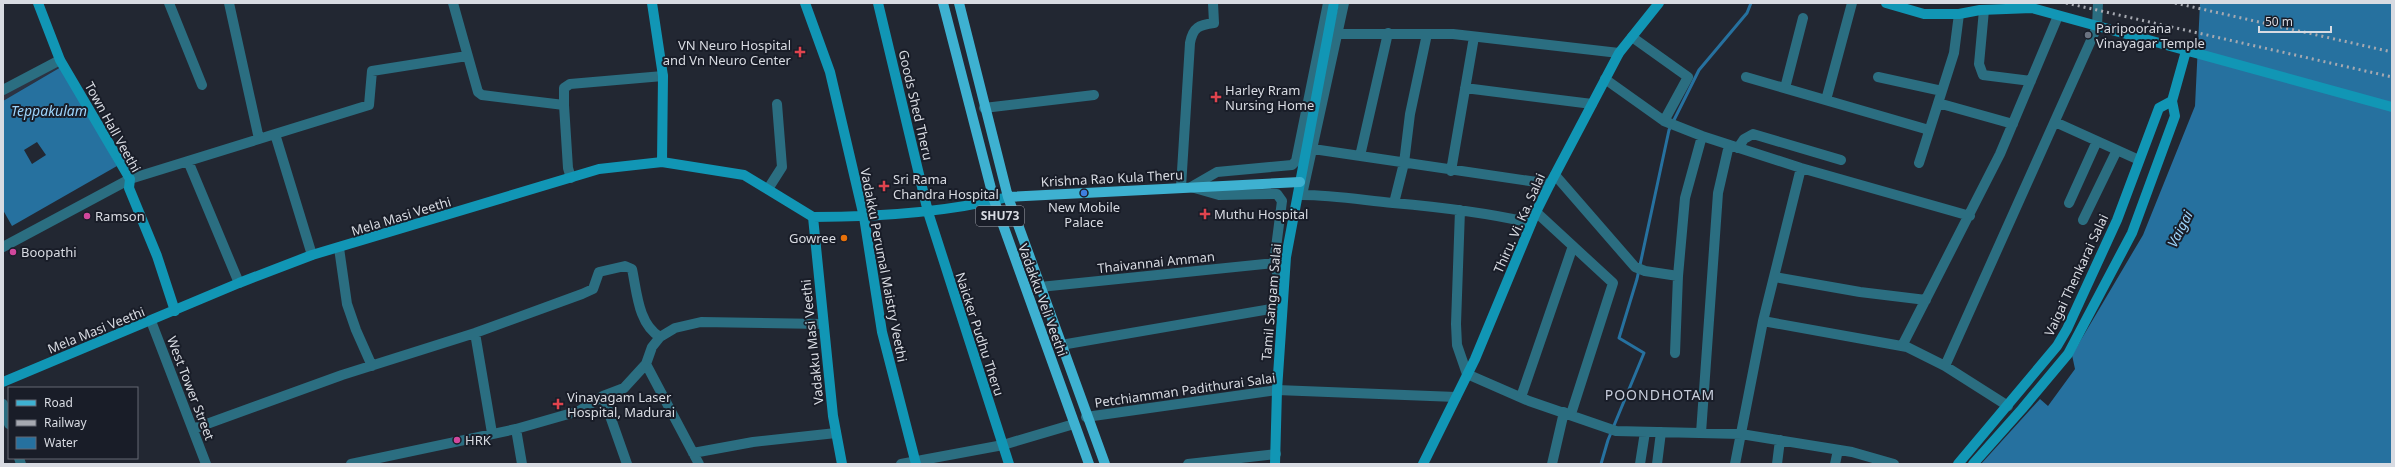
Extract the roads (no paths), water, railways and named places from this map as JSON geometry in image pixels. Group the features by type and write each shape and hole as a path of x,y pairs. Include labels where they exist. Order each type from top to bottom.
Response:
{"main road":[{"name":"Vadakku Veli Veethi","path":"943,3 994,200 1089,464"},
{"name":"Vadakku Veli Veethi","path":"959,3 984,108 1008,197 1104,464"},
{"name":"Krishna Rao Kula Theru","path":"1008,197 1218,185 1300,182"}],"street":[{"name":"Town Hall Veethi","path":"38,3 60,60 130,179 129,188 157,256 174,310"},
{"path":"169,3 202,85"},
{"path":"229,3 259,139"},
{"path":"453,3 475,88 482,95 564,105"},
{"path":"652,3 663,76 662,162"},
{"name":"Vadakku Perumal Maistry Veethi","path":"805,3 830,72 864,217 882,332 915,462"},
{"name":"Goods Shed Theru","path":"878,3 928,212"},
{"path":"1186,187 1190,43 1195,29 1200,25 1214,23 1213,3"},
{"path":"1186,187 1217,172 1292,165 1296,161 1328,3"},
{"name":"Tamil Sangam Salai","path":"1275,459 1277,390 1286,257 1334,3"},
{"path":"1344,3 1302,195 1325,195 1394,203 1413,203 1531,223"},
{"name":"Thiru. Vi. Ka. Salai","path":"1423,464 1468,374 1531,223 1552,179 1619,53 1659,3"},
{"path":"1826,100 1852,3"},
{"path":"1886,3 1924,14 1959,14 1984,10 2032,8 2392,107"},
{"path":"1945,366 2097,27 2098,3"},
{"path":"1984,10 1979,64 1982,75 2031,81"},
{"path":"1919,163 1954,53 1959,14"},
{"path":"1902,346 1970,216 2013,124 2058,16"},
{"path":"1785,88 1803,18"},
{"path":"1337,34 1388,33 1474,37 1619,53"},
{"path":"1360,156 1388,33"},
{"path":"1394,203 1404,163 1410,114 1427,34"},
{"path":"1451,171 1474,37"},
{"path":"1632,37 1688,77 1664,121"},
{"name":"Vaigai Thenkarai Salai","path":"1973,464 2022,410 2068,354 2132,233 2175,116 2172,101 2190,51"},
{"path":"4,245 130,179 369,105 372,71 467,56"},
{"path":"3,90 60,60"},
{"path":"571,178 568,168 564,88 570,84 663,76"},
{"path":"1746,77 1929,130"},
{"path":"1878,77 1942,91"},
{"path":"1605,80 1664,121 1702,136 1801,168 1970,216"},
{"path":"1465,88 1592,104"},
{"path":"984,108 1094,95"},
{"name":"Vaigai Thenkarai Salai","path":"1958,464 2057,346 2067,329 2117,220 2159,108 2172,101"},
{"path":"1938,103 2013,124"},
{"path":"768,189 782,167 777,104"},
{"path":"2055,122 2139,160"},
{"path":"275,134 312,255"},
{"path":"1701,433 1718,193 1734,147 1744,138 1752,134 1841,160"},
{"path":"1675,353 1678,276 1686,198 1702,136"},
{"path":"2069,203 2097,141"},
{"path":"1313,149 1451,171 1552,179 1635,267 1645,271 1678,276"},
{"path":"2083,220 2117,150"},
{"path":"188,161 239,283"},
{"name":"Mela Masi Veethi","path":"3,382 239,283 312,255 599,169 662,162 744,175 813,217"},
{"path":"1735,464 1763,321 1801,168"},
{"path":"1186,187 1218,194 1277,194 1282,201 1274,263 1283,293"},
{"path":"813,217 864,217 928,212 1008,197"},
{"path":"1460,210 1456,324 1457,345 1468,374 1521,397 1612,429 1645,432 1741,434 1838,450 1894,464"},
{"name":"Naicker Pudhu Theru","path":"928,212 1009,464"},
{"path":"1536,212 1613,283 1552,464"},
{"name":"Vadakku Masi Veethi","path":"813,217 823,324 836,433 842,464"},
{"path":"1521,397 1573,246"},
{"path":"339,248 347,304 356,330 372,366"},
{"name":"Thaivannai Amman","path":"1040,287 1274,263"},
{"path":"193,429 372,366 475,333 590,291 594,286 599,272 625,266 632,269 647,328 660,337"},
{"path":"1774,276 1860,292 1926,300"},
{"path":"1061,345 1282,307"},
{"name":"West Tower Street","path":"151,321 206,464"},
{"path":"1763,321 1902,346 1945,366 2008,406"},
{"path":"351,464 516,428 579,411 603,396 624,388 635,378 646,364 652,347 660,337 675,328 702,322 823,324"},
{"path":"475,333 492,433"},
{"path":"646,364 699,464"},
{"name":"Petchiamman Padithurai Salai","path":"1086,417 1277,390 1456,397"},
{"path":"603,396 627,464"},
{"path":"3,404 8,421"},
{"path":"901,464 1003,445 1074,424"},
{"path":"516,428 522,464"},
{"path":"1640,464 1645,432"},
{"path":"1656,464 1661,432"},
{"path":"693,453 753,442 836,433"},
{"path":"1776,464 1780,440"},
{"path":"1834,464 1838,450"},
{"path":"1188,464 1275,459"}],"water":[{"name":"Vaigai","path":"2200,3 2392,3 2392,464 1981,464 2040,399 2048,406 2075,369 2072,355 2143,235 2195,106"},
{"name":"Teppakulam","path":"61,67 117,166 12,226 3,210 3,101","holes":["37,142 46,155 32,164 24,150"]}],"waterway":[{"path":"1601,464 1608,440 1644,353 1619,338 1637,279 1669,130 1699,70 1747,13 1751,3"}],"railway":[{"path":"2066,3 2392,77"},
{"path":"2175,3 2392,52"}],"place":[{"name":"Paripoorana Vinayagar Temple","path":"2088,35"},
{"name":"VN Neuro Hospital and Vn Neuro Center","path":"800,52"},
{"name":"Harley Rram Nursing Home","path":"1216,97"},
{"name":"Sri Rama Chandra Hospital","path":"884,186"},
{"name":"New Mobile Palace","path":"1084,193"},
{"name":"Muthu Hospital","path":"1205,214"},
{"name":"Ramson","path":"87,216"},
{"name":"Gowree","path":"844,238"},
{"name":"Boopathi","path":"13,252"},
{"name":"Vinayagam Laser Hospital, Madurai","path":"558,404"},
{"name":"HRK","path":"457,440"}],"district":[{"name":"POONDHOTAM","path":"1660,395"}]}
